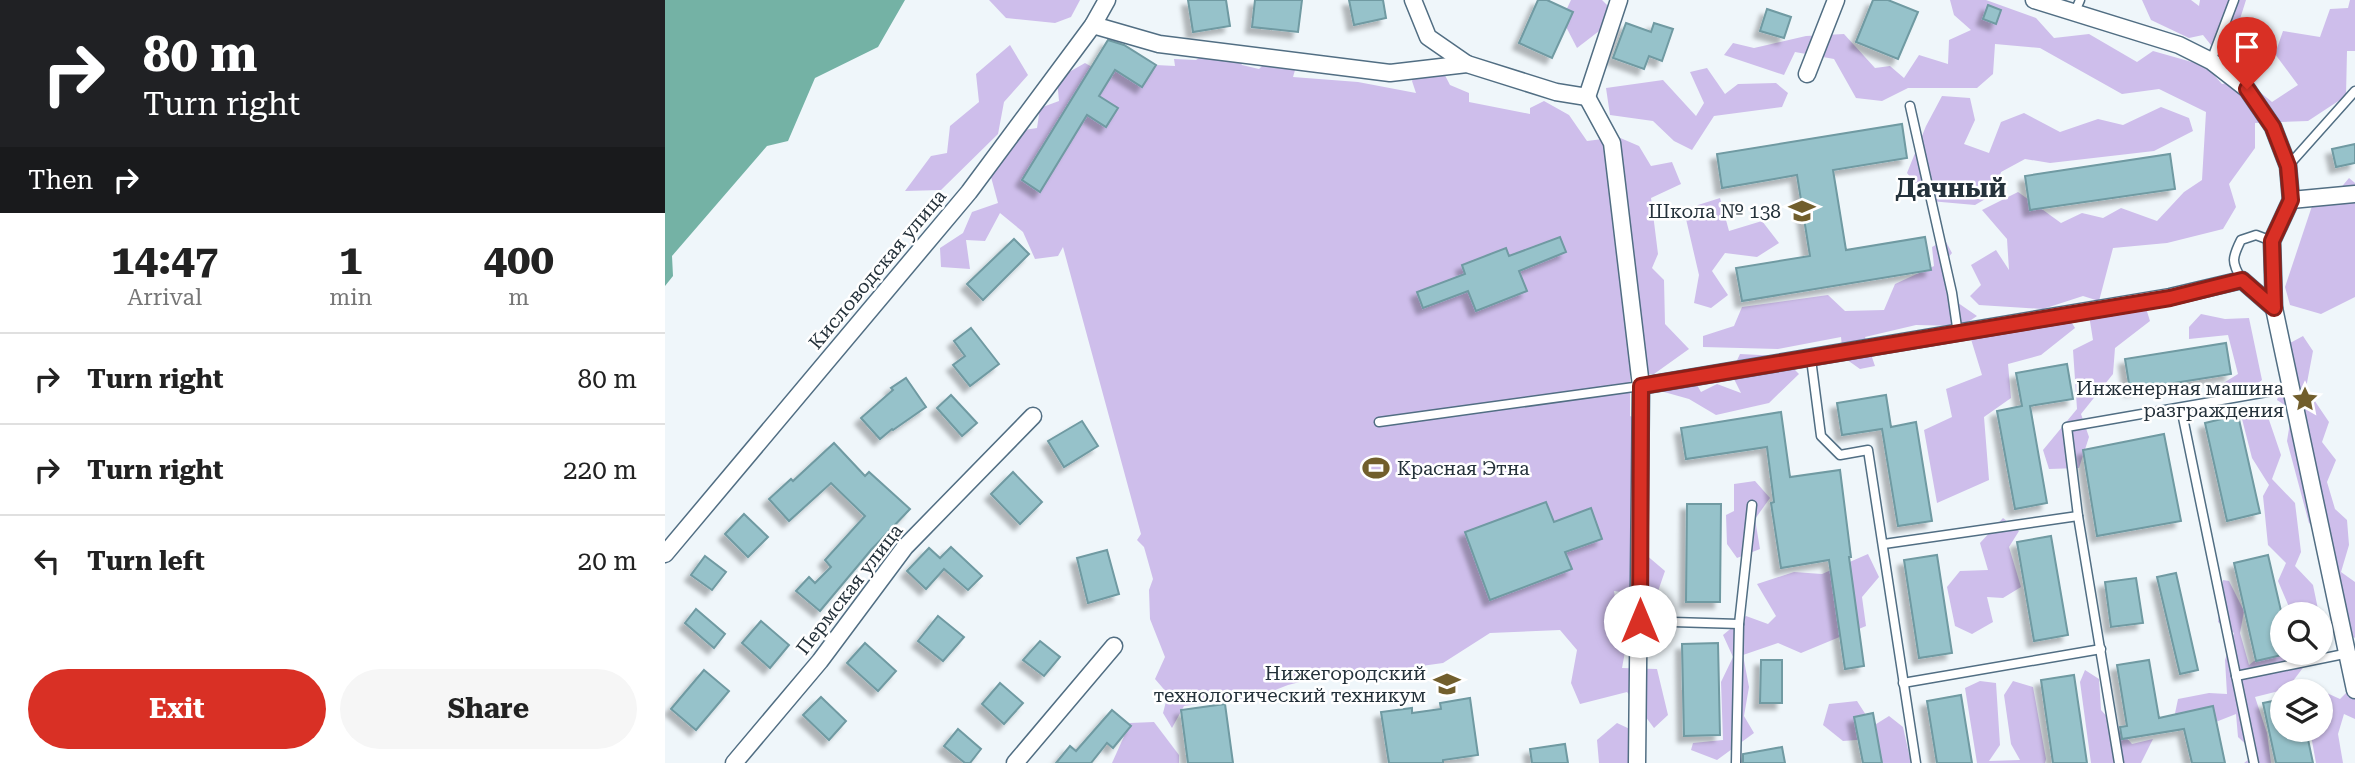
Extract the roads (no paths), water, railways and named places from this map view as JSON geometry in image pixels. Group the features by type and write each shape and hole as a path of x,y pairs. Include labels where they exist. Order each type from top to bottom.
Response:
{"street":[{"name":"Кисловодская улица","path":"665,554 969,192 1093,25 1107,0"},
{"path":"1413,0 1428,37 1467,64 1556,93 1587,97"},
{"path":"1619,0 1587,97 1612,143 1641,386 1639,763"},
{"path":"1807,74 1836,0"},
{"path":"2034,0 2077,7 2179,44 2211,61 2247,89 2273,127 2288,166 2291,200 2272,241 2274,308 2351,653 2355,690"},
{"path":"1093,25 1160,44 1390,73 1467,64"},
{"path":"2291,200 2355,194"},
{"path":"1641,386 2170,298 2242,280 2274,308"},
{"name":"Пермская улица","path":"734,763 820,661 905,547 1033,416"},
{"path":"1015,763 1114,646"}],"lane":[{"path":"2211,61 2234,0"},
{"path":"2288,166 2355,91"},
{"path":"1910,106 1952,293 1958,334"},
{"path":"2242,280 2232,257 2241,240 2256,235 2272,241"},
{"path":"1811,359 1821,436 1840,455 1868,450 1916,763"},
{"path":"1379,422 1641,386"},
{"path":"2119,763 2078,516 2067,426 2291,388"},
{"path":"2181,408 2255,763"},
{"path":"1736,763 1739,625 1752,505"},
{"path":"1884,544 2078,516"},
{"path":"1640,621 1739,625"},
{"path":"1903,683 2101,649"},
{"path":"2237,676 2351,653"}],"place":[{"name":"Школа № 138","path":"1802,211"},
{"name":"Инженерная машина разграждения","path":"2305,399"},
{"name":"Красная Этна","path":"1376,468"},
{"name":"Нижегородский технологический техникум","path":"1447,684"}],"district":[{"name":"Дачный","path":"1951,188"}]}
